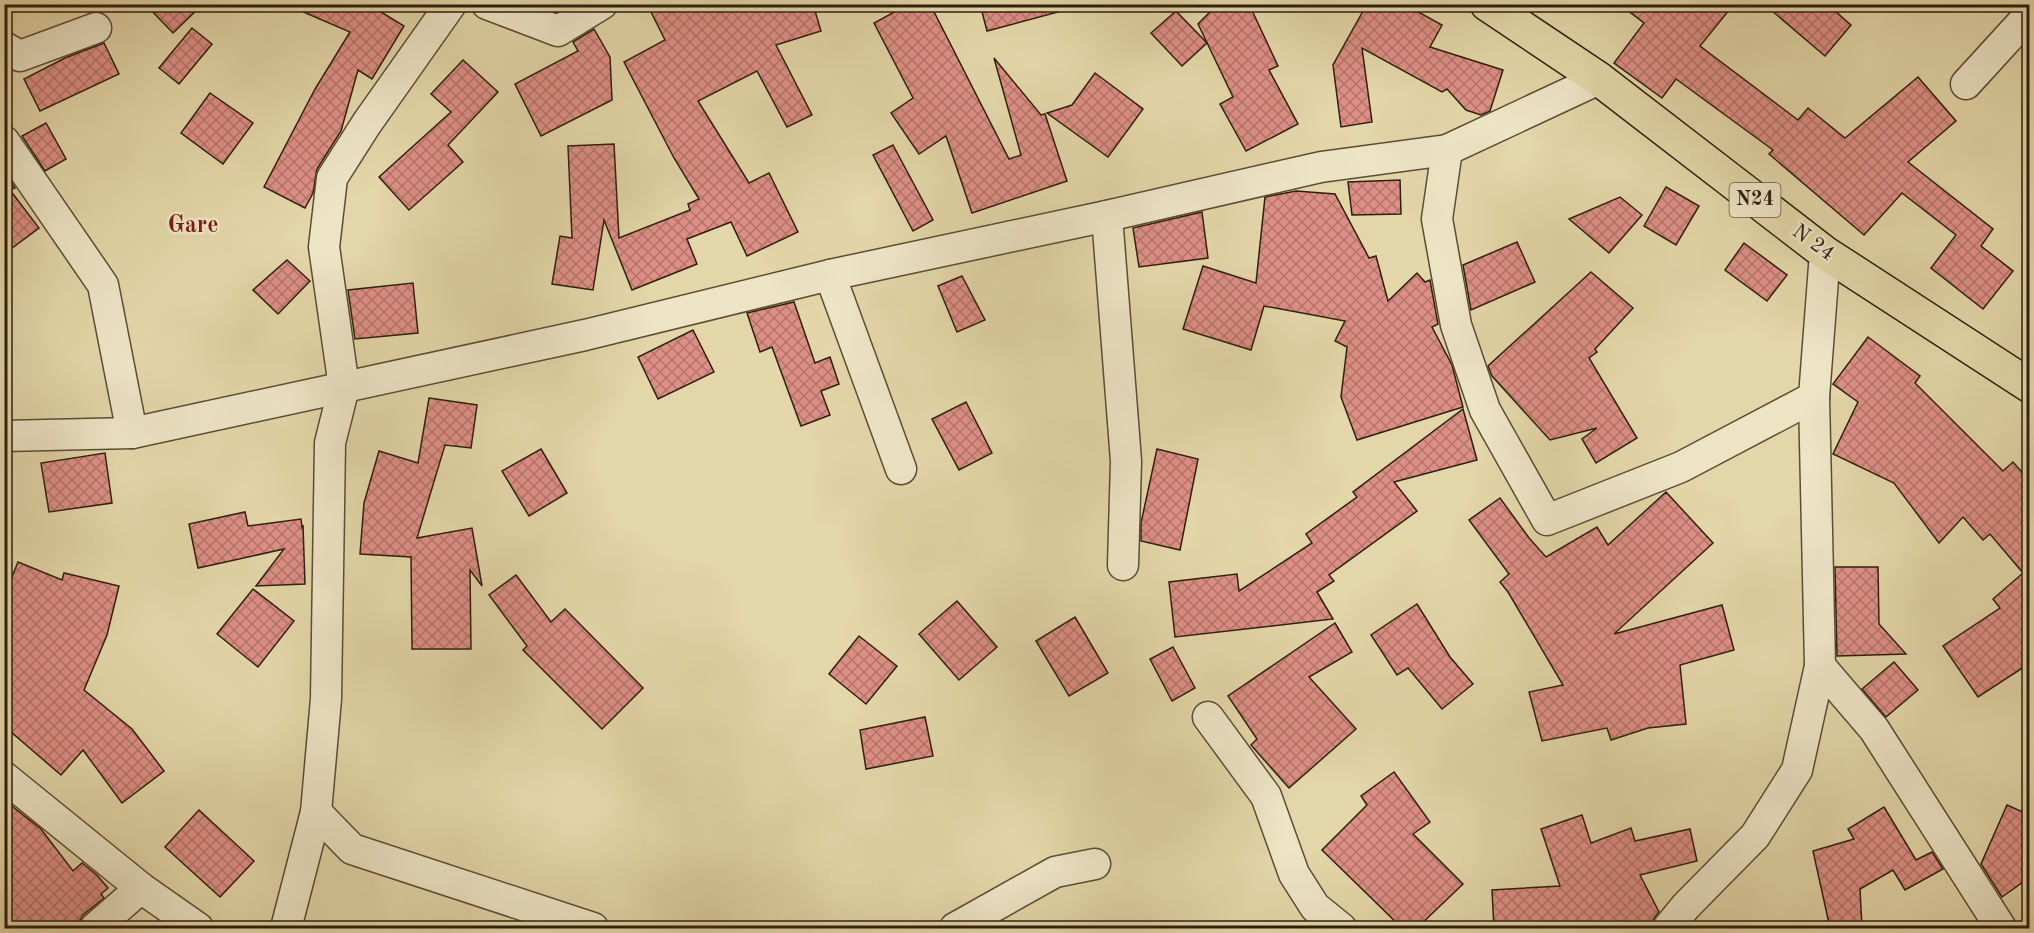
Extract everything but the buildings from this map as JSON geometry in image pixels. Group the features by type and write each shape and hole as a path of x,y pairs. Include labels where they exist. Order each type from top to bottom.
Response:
{"main road":[{"name":"N 24","path":"1487,4 1599,80 1825,253 2030,386"}],"street":[{"path":"286,928 316,812 326,699 330,443 344,387 324,247 332,178 367,123 451,4"},
{"path":"487,4 558,31 602,4"},
{"path":"1966,84 2030,14"},
{"path":"4,47 20,56 96,28"},
{"path":"4,436 132,433 585,336 830,275 1107,216 1321,167 1447,150 1599,80"},
{"path":"4,141 103,285 132,433"},
{"path":"1447,150 1437,219 1456,326 1485,410 1547,520 1681,467 1814,397"},
{"path":"1107,216 1126,461 1123,565"},
{"path":"1668,928 1686,906 1755,836 1797,770 1820,666 1814,397 1825,253"},
{"path":"830,275 901,469"},
{"path":"1820,666 1874,729 2001,928"},
{"path":"1209,717 1266,796 1294,874 1315,907 1341,928"},
{"path":"4,777 141,888 198,928"},
{"path":"316,812 352,849 593,928"},
{"path":"955,928 1055,872 1095,864"},
{"path":"95,928 141,888"}],"district":[{"name":"Gare","path":"193,226"}]}
